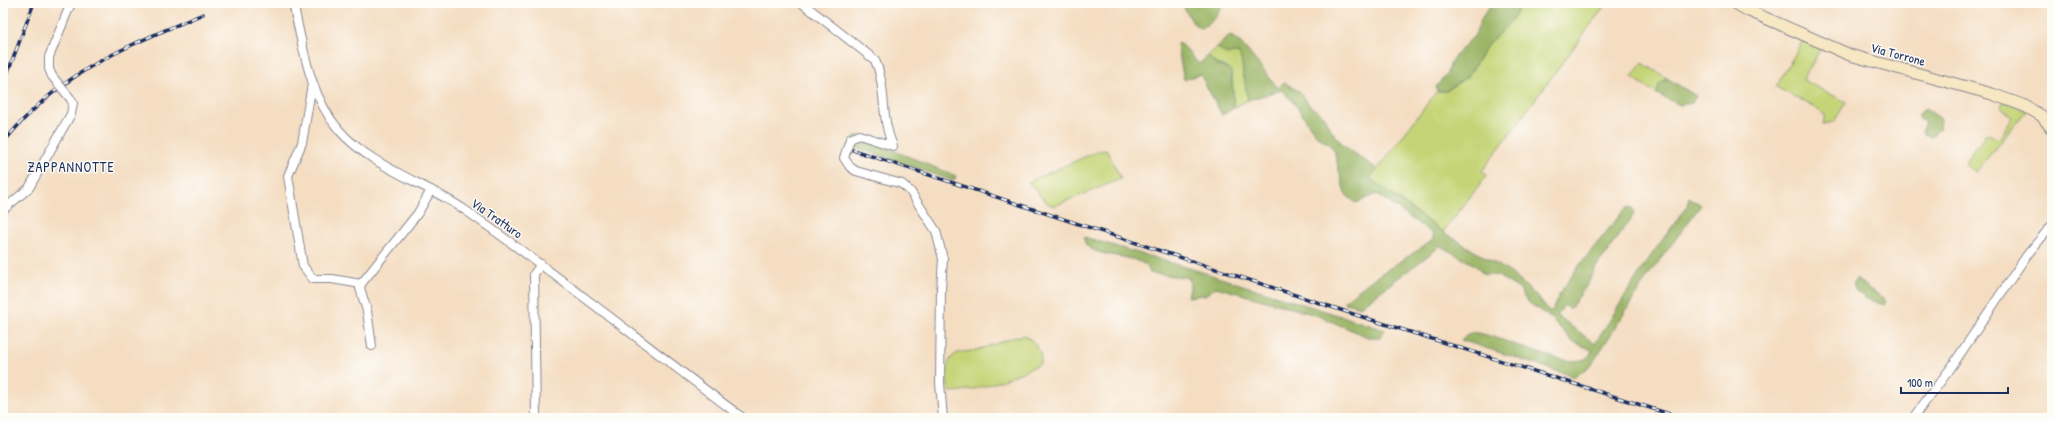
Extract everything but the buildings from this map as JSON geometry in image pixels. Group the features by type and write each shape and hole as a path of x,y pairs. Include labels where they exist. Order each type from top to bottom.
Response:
{"main road":[{"name":"Via Torrone","path":"1735,3 1754,13 1850,55 1992,94 2025,106 2047,116 2052,129"}],"street":[{"path":"3,210 29,188 71,114 73,103 52,76 49,69 49,57 70,3"},
{"name":"Via Tratturo","path":"293,3 312,84 339,130 359,148 385,165 464,209 541,264 743,418"},
{"path":"802,3 875,60 880,71 886,131 893,146 859,135 850,139 844,158 850,167 856,171 902,184 910,192 936,231 943,260 941,289 940,375 943,418"},
{"path":"312,84 310,108 302,143 288,176 303,266 313,279 332,279 361,284"},
{"path":"310,108 326,110"},
{"path":"372,346 367,311 360,288 361,284 418,213 431,190"},
{"path":"1912,418 1950,369 2027,255 2052,225"},
{"path":"536,418 534,274 541,264"}],"green space":[{"path":"1181,3 1222,3 1219,12 1201,29 1193,23"},
{"path":"1492,3 1523,3 1510,22 1486,47 1468,76 1446,91 1437,91 1436,87 1446,75 1453,58 1475,35 1481,19"},
{"path":"1523,3 1607,3 1482,171 1487,175 1443,232 1370,179 1437,91 1446,91 1468,76 1486,47"},
{"path":"1230,35 1242,44 1278,88 1284,82 1300,92 1310,106 1322,114 1331,130 1343,145 1377,169 1370,179 1443,232 1511,273 1535,295 1551,313 1560,293 1578,267 1625,209 1631,207 1634,213 1631,219 1596,267 1587,285 1570,309 1564,305 1557,315 1595,344 1645,264 1687,206 1689,197 1701,205 1648,276 1592,364 1575,377 1461,340 1469,333 1482,334 1556,358 1573,361 1585,359 1592,350 1572,341 1552,319 1528,302 1522,295 1521,290 1498,276 1484,275 1475,265 1438,245 1438,248 1360,307 1343,302 1373,279 1429,243 1433,239 1433,234 1377,194 1356,203 1345,194 1334,150 1329,144 1317,136 1295,104 1282,90 1248,100 1241,58 1238,53 1226,54 1217,47"},
{"path":"1803,40 1821,48 1803,80 1846,102 1834,122 1823,124 1825,115 1814,107 1776,87"},
{"path":"1180,43 1199,64 1208,56 1216,64 1231,70 1234,108 1222,115 1200,74 1184,80 1177,44"},
{"path":"1217,47 1223,52 1238,53 1241,58 1248,100 1234,108 1232,75 1226,67 1216,64 1208,56"},
{"path":"1642,63 1667,78 1662,82 1657,94 1632,77"},
{"path":"1667,78 1696,96 1692,103 1680,105 1657,94 1659,85"},
{"path":"2004,101 2026,111 1976,172 1965,165 1976,145 1978,146 1986,133 1999,139 2013,116 2000,108"},
{"path":"1925,108 1941,119 1940,128 1932,136 1924,134 1922,131 1925,123 1919,118 1919,115"},
{"path":"858,136 956,176 954,181 851,146 852,139"},
{"path":"1107,150 1121,179 1054,206 1047,203 1028,182 1098,151"},
{"path":"1084,237 1192,269 1385,330 1380,338 1370,338 1316,315 1216,287 1205,295 1188,297 1190,287 1189,278 1150,273 1147,267 1139,261 1109,255 1091,249 1086,244"},
{"path":"1856,279 1883,298 1886,302 1884,305 1867,299 1855,290 1853,284"},
{"path":"1023,335 1031,340 1037,347 1041,355 1040,364 985,386 950,392 947,379 947,370 949,361 954,355"}],"railway":[{"path":"3,85 34,3"},
{"path":"3,143 24,118 70,80 119,51 203,14"},
{"path":"853,150 1350,313 1682,418"}],"district":[{"name":"ZAPPANNOTTE","path":"71,166"}]}
